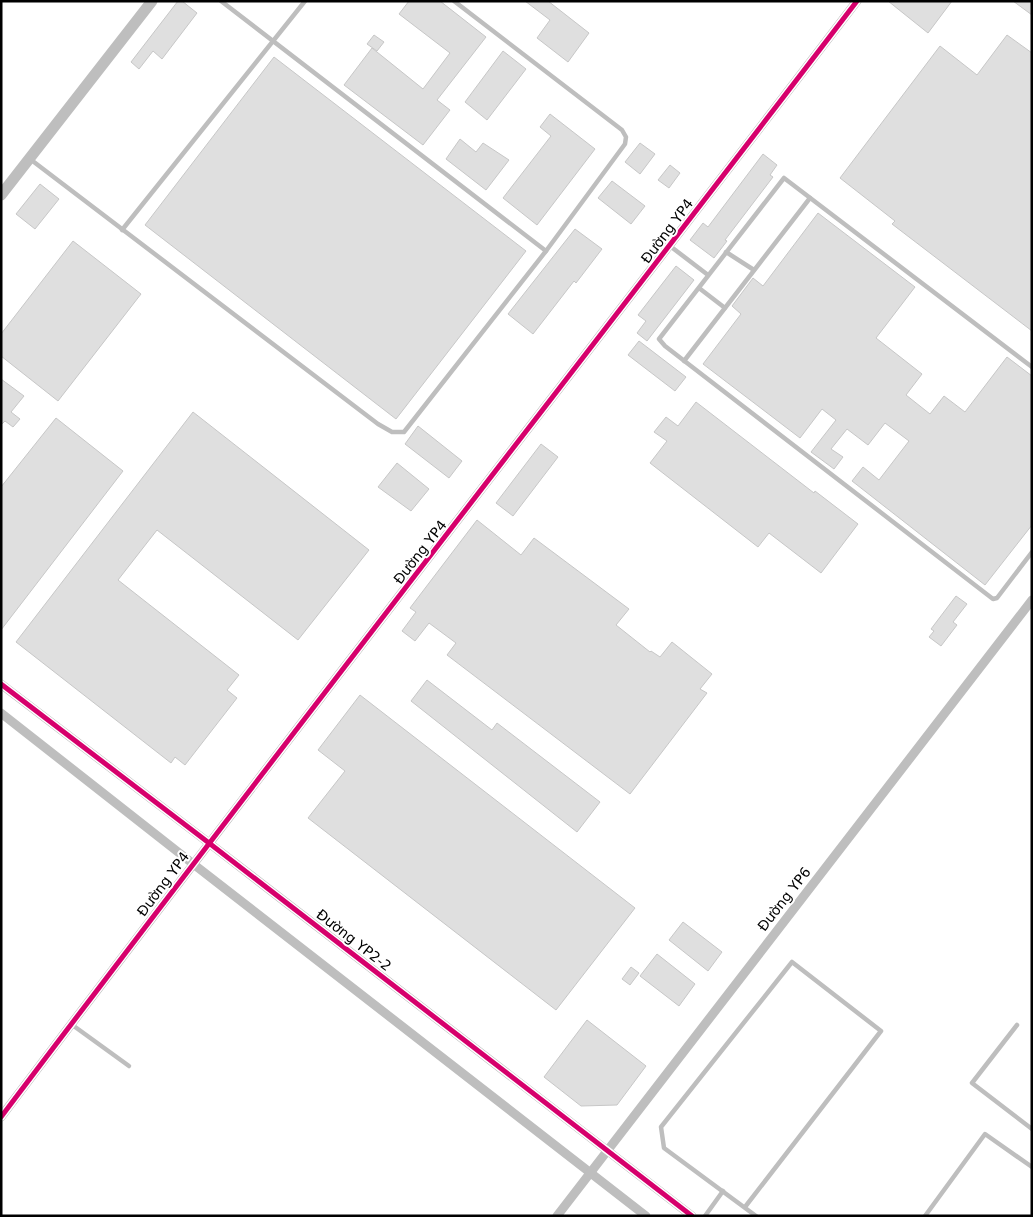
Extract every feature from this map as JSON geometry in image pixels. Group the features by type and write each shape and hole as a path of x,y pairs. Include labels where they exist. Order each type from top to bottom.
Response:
{"street":[{"path":"1,195 152,1"},
{"name":"Đường YP4","path":"1,1117 192,864 670,246 856,1"},
{"name":"Đường YP6","path":"557,1216 1032,600"},
{"name":"Đường YP2-2","path":"1,684 210,842 692,1216"},
{"path":"1,712 192,864 646,1216"}],"lane":[{"path":"221,1 546,251"},
{"path":"122,230 305,1"},
{"path":"29,158 378,424 392,432 404,432 546,251 625,144 626,137 622,130 454,1"},
{"path":"1032,367 784,178 659,339 684,361 993,599 997,598 1032,552"},
{"path":"684,361 810,198"},
{"path":"670,246 708,275"},
{"path":"726,252 754,270"},
{"path":"698,288 725,308"},
{"path":"745,1207 881,1031 792,962 662,1127 664,1148 756,1216"},
{"path":"72,1024 130,1066"},
{"path":"1016,1025 972,1083 1032,1129"},
{"path":"925,1216 985,1134 1032,1168"},
{"path":"705,1216 723,1191"}],"building":[{"path":"178,1 182,1 197,13 162,59 153,51 139,69 131,62"},
{"path":"409,1 440,1 486,37 437,100 450,110 423,145 344,85 372,48 423,89 450,53 399,14"},
{"path":"525,1 548,1 589,33 568,62 537,38 550,20"},
{"path":"888,1 952,1 928,33"},
{"path":"1013,1 1032,1 1032,15"},
{"path":"374,35 384,42 377,51 367,44"},
{"path":"1007,35 1032,53 1032,331 892,224 895,221 840,178 940,46 977,75"},
{"path":"503,51 526,69 487,120 465,102"},
{"path":"274,57 526,251 396,419 145,225"},
{"path":"550,114 595,149 537,225 503,198 551,136 540,127"},
{"path":"460,139 476,152 483,143 509,160 486,190 446,159"},
{"path":"640,143 655,154 640,174 625,162"},
{"path":"763,154 777,165 770,175 773,177 725,240 727,241 714,258 690,240 703,223 708,227"},
{"path":"670,165 680,173 669,188 658,180"},
{"path":"612,181 645,206 631,224 598,198"},
{"path":"40,184 59,199 35,229 16,214"},
{"path":"818,213 915,287 876,338 922,374 906,395 930,414 944,396 965,412 1007,357 1032,376 1032,525 985,585 852,481 863,467 879,480 909,441 885,423 868,445 847,429 831,449 843,457 834,469 811,452 836,420 822,409 800,438 703,364 741,314 732,306 753,278 763,286"},
{"path":"575,229 602,249 576,283 574,281 533,334 508,314"},
{"path":"73,241 141,294 58,401 1,356 1,334"},
{"path":"676,266 694,280 647,341 637,333 646,321 638,315"},
{"path":"639,341 686,377 675,391 628,355"},
{"path":"1,379 24,396 11,412 20,419 13,427 5,421 1,425"},
{"path":"696,402 814,493 815,491 858,524 821,573 769,533 758,547 650,463 667,441 654,432 666,417 678,426"},
{"path":"193,412 369,550 298,640 157,530 118,580 239,675 227,690 237,698 185,765 175,757 171,763 16,642"},
{"path":"56,418 123,471 1,630 1,487"},
{"path":"418,426 462,461 449,478 405,444"},
{"path":"541,444 558,457 513,516 496,503"},
{"path":"397,463 429,489 411,511 378,487"},
{"path":"477,520 521,555 534,538 629,609 616,625 650,652 660,657 672,642 712,674 700,689 707,693 630,794 447,655 456,643 429,623 415,641 402,631 416,612 410,608"},
{"path":"956,596 967,604 953,622 957,625 941,646 929,637 934,631 931,629"},
{"path":"427,680 492,730 497,723 600,802 577,832 411,701"},
{"path":"360,695 635,908 556,1010 308,818 345,771 318,750"},
{"path":"683,922 722,952 708,971 669,940"},
{"path":"657,954 695,984 679,1006 640,976"},
{"path":"631,967 639,973 630,985 622,979"},
{"path":"587,1020 646,1066 617,1105 581,1106 544,1077"}],"cycle path":[{"path":"1,1117 857,1"},
{"path":"1,684 692,1216"}]}
